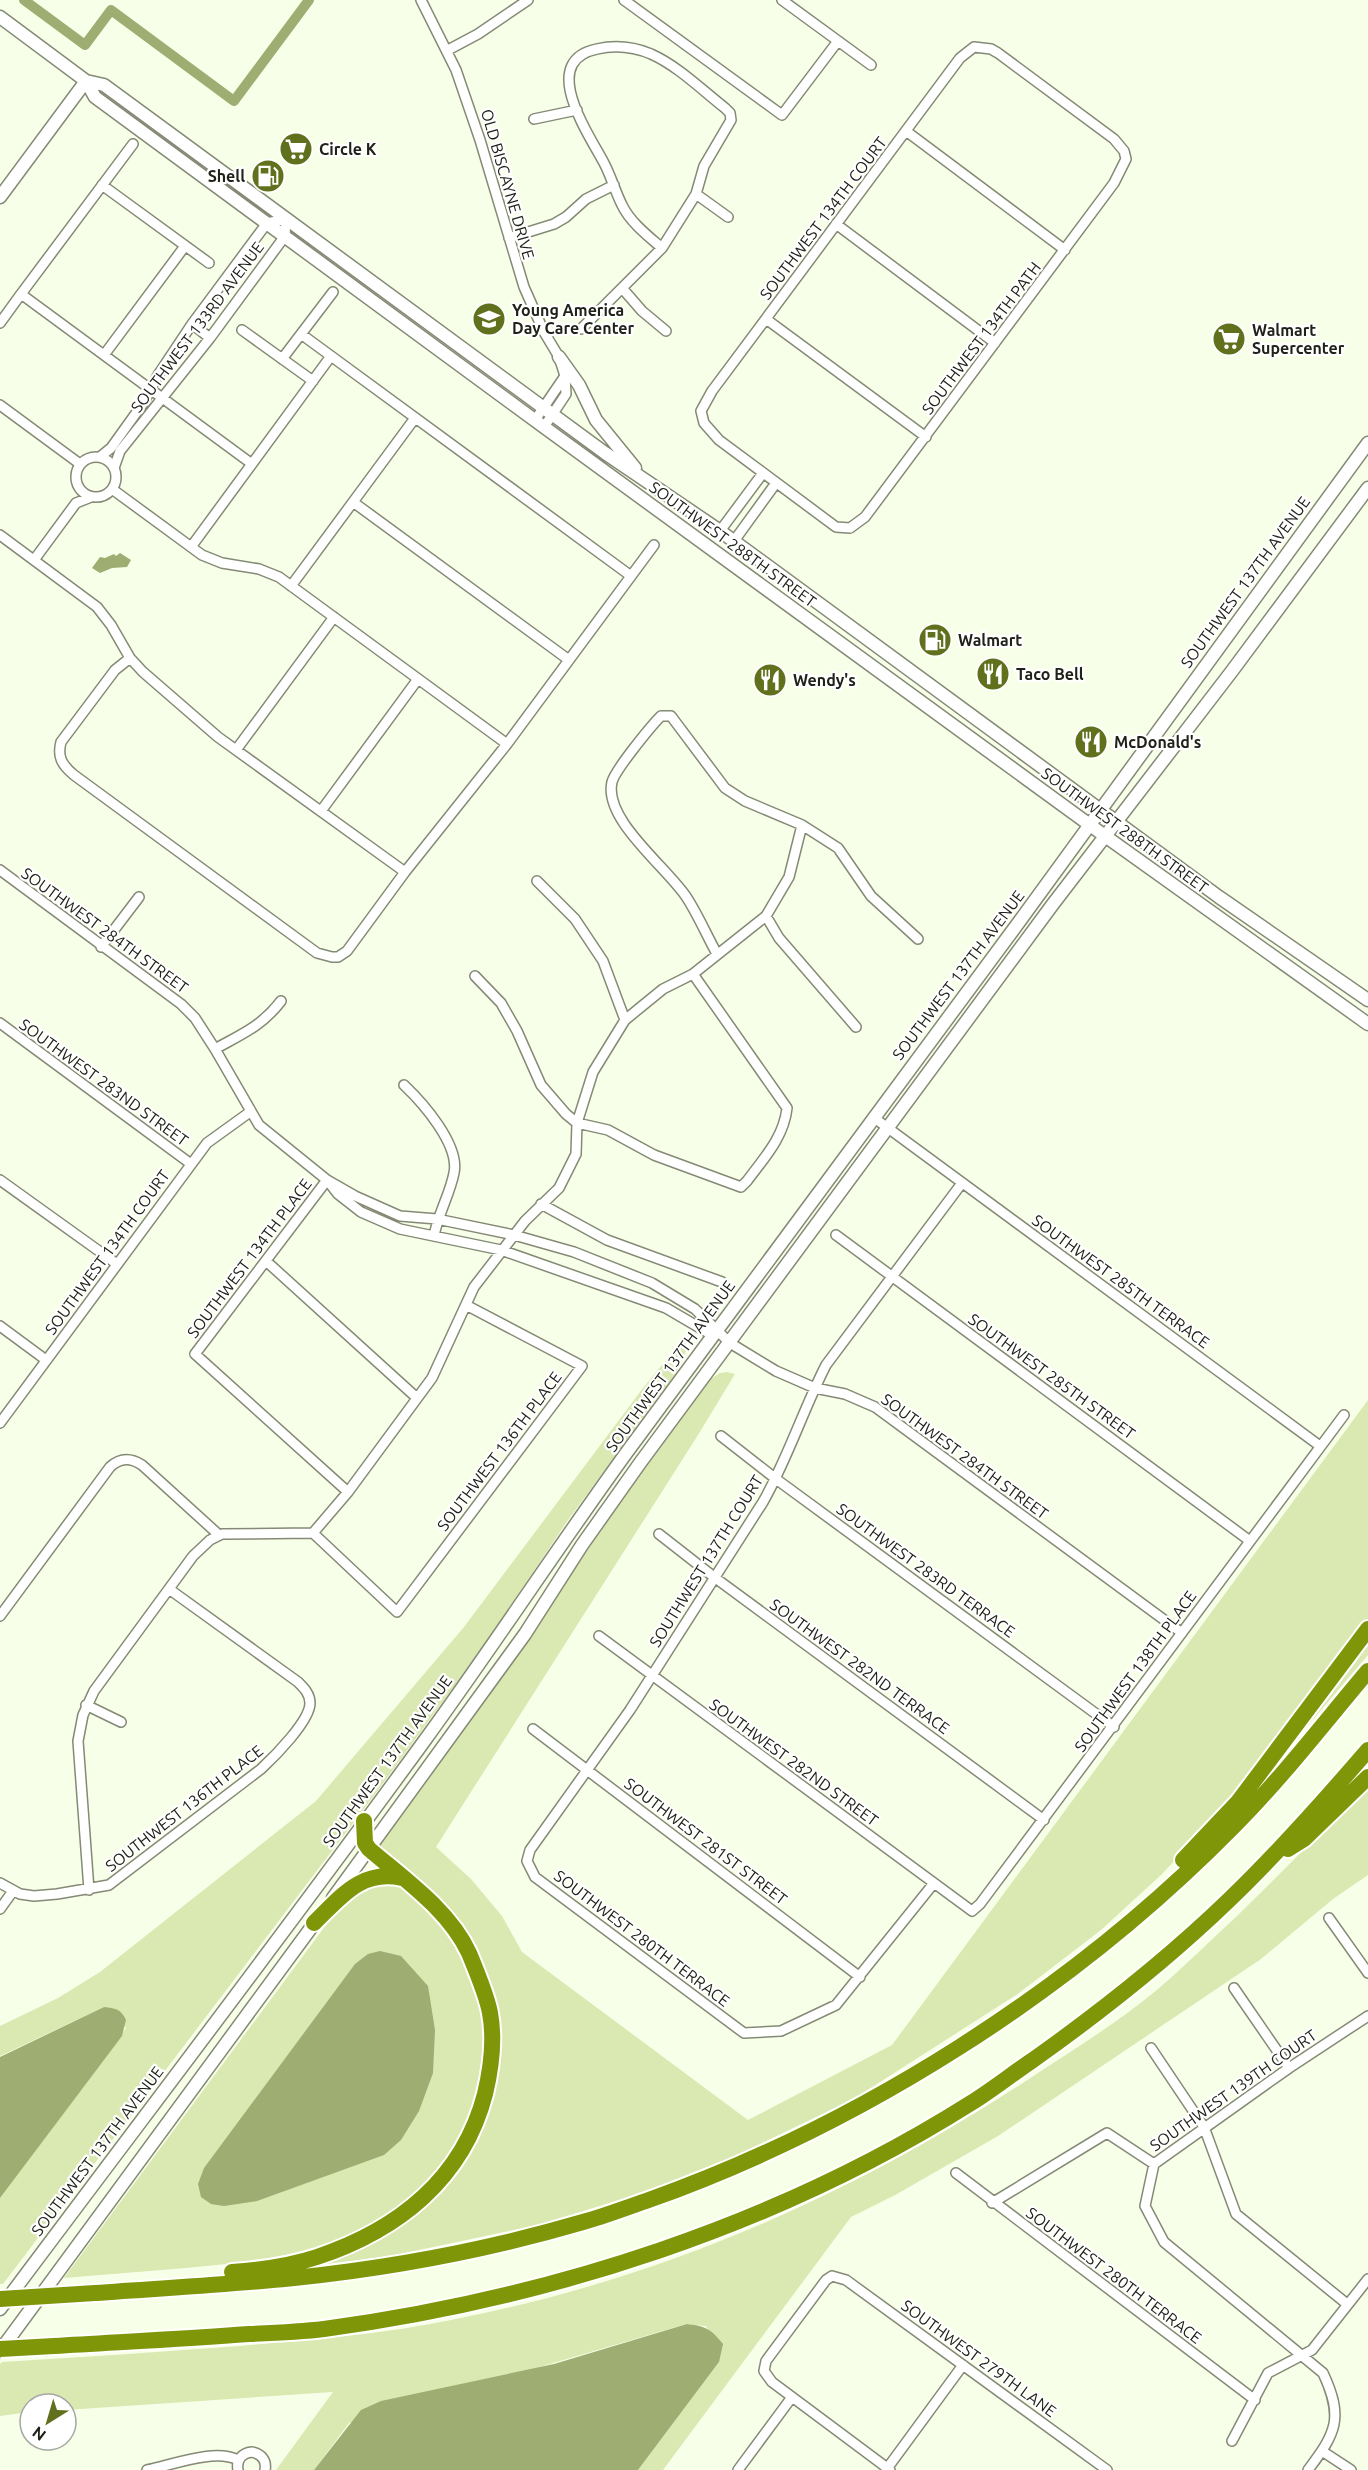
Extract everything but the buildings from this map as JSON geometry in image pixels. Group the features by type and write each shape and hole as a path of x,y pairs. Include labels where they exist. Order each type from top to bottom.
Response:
{"highway":[{"path":"1136,1916 1160,1884 1238,1802 1368,1629"},
{"path":"0,2299 294,2278 386,2265 584,2222 708,2179 832,2122 932,2065 1036,1994 1136,1916 1234,1827 1368,1671"},
{"path":"0,2350 322,2329 409,2314 527,2291 621,2263 745,2220 871,2160 972,2103 1075,2030 1161,1962 1267,1862 1368,1750"},
{"path":"1267,1862 1304,1839 1368,1777"},
{"path":"95,2293 132,2281 250,2271 315,2258 364,2238 403,2214 428,2195 454,2164 478,2122 492,2068 490,2013 468,1952 448,1920 369,1849 365,1843 364,1821"},
{"path":"314,1923 350,1889 369,1877 389,1875 402,1878"}],"main road":[{"name":"SOUTHWEST 288TH STREET","path":"0,17 86,81 95,97 539,424 1105,836 1368,1024"},
{"name":"SOUTHWEST 288TH STREET","path":"86,81 104,85 548,411 734,541 1219,897 1368,1000"},
{"path":"0,197 86,81"},
{"path":"433,345 442,333"},
{"path":"559,357 579,385 596,420 643,479"},
{"name":"SOUTHWEST 137TH AVENUE","path":"0,2309 364,1821 509,1622 627,1452 993,957 1368,443"},
{"name":"SOUTHWEST 137TH AVENUE","path":"0,2350 369,1849 525,1634 594,1527 887,1128 1368,488"},
{"path":"993,957 1007,966"}],"street":[{"name":"OLD BISCAYNE DRIVE","path":"421,0 448,50 480,140 529,301 559,357 565,376 566,394 548,411 539,424"},
{"path":"448,50 478,34 514,4 528,0"},
{"path":"624,0 782,115 838,40"},
{"path":"782,0 871,65"},
{"path":"581,329 662,248 696,194 704,166 731,120 730,113 665,62 650,54 625,47 600,48 583,53 576,58 569,73 577,110 628,215 662,248"},
{"name":"SOUTHWEST 134TH COURT","path":"763,473 709,430 704,423 701,411 712,391 960,57 974,47 991,49 998,53 1114,139 1124,151 1126,159"},
{"path":"534,119 577,110"},
{"path":"906,131 1065,250"},
{"path":"0,323 133,144"},
{"name":"SOUTHWEST 134TH PATH","path":"776,483 836,527 850,528 864,518 1114,183 1126,159"},
{"path":"102,185 209,263"},
{"path":"508,238 554,224 566,217 586,199 614,185"},
{"path":"696,194 728,217"},
{"name":"SOUTHWEST 133RD AVENUE","path":"100,457 111,448 144,402 192,324 267,223 286,219 285,236 210,338 120,451 114,468"},
{"path":"836,224 995,343"},
{"path":"104,355 185,246"},
{"path":"622,288 666,331"},
{"path":"282,359 333,292"},
{"path":"21,294 252,464"},
{"path":"766,319 926,437"},
{"path":"192,324 210,338"},
{"path":"242,330 313,381"},
{"path":"301,334 631,576"},
{"path":"191,547 331,356"},
{"path":"0,405 80,464"},
{"path":"291,586 415,417"},
{"path":"34,560 76,503 78,487 75,475 80,464 89,457 100,457 111,462 116,479 112,489 105,495 76,503"},
{"path":"720,531 763,473 776,483 734,541"},
{"path":"78,487 91,497"},
{"path":"112,489 212,560 269,573 291,586 507,744"},
{"path":"353,502 569,660"},
{"path":"0,535 97,607 111,625 130,658 195,717 236,750 405,872"},
{"path":"130,658 115,670 61,742 62,763 74,775 317,954 338,957 347,951 405,872 507,744 654,545"},
{"path":"236,750 334,617"},
{"path":"321,812 418,679"},
{"path":"717,954 687,897 624,823 612,798 612,780 649,728 661,716 671,716 725,788 745,801 802,825 838,848 871,896 918,939"},
{"path":"89,1890 78,1741 86,1705 199,1550 219,1535 236,1532 313,1533 348,1492 432,1378 474,1287 514,1234 559,1188 576,1154 577,1123 593,1072 624,1020 663,989 693,974 766,916 789,877 802,825"},
{"name":"SOUTHWEST 284TH STREET","path":"0,870 181,1004 195,1018 215,1049 259,1125 327,1180 355,1196 400,1216 437,1219 514,1234 574,1252 652,1283 695,1309 716,1332 730,1343 776,1371 814,1388 845,1394 875,1407 1182,1633"},
{"path":"537,881 575,919 603,961 624,1020"},
{"path":"101,947 139,897"},
{"path":"766,916 779,938 856,1027"},
{"path":"475,976 501,1003 517,1031 541,1085 577,1123 608,1130 654,1155 741,1187 779,1138 787,1108 693,974"},
{"path":"215,1049 267,1019 281,1001"},
{"name":"SOUTHWEST 283ND STREET","path":"0,1023 191,1164"},
{"path":"404,1085 425,1106 455,1156 454,1173 437,1219 434,1236"},
{"name":"SOUTHWEST 134TH COURT","path":"0,1423 207,1143 250,1112"},
{"name":"SOUTHWEST 285TH TERRACE","path":"873,1117 1320,1446"},
{"path":"0,1180 117,1264"},
{"name":"SOUTHWEST 284TH STREET","path":"327,1180 338,1194 360,1212 400,1229 501,1250 666,1308 707,1332 716,1332"},
{"name":"SOUTHWEST 134TH PLACE","path":"327,1180 195,1354 348,1492"},
{"name":"SOUTHWEST 137TH COURT","path":"527,1861 530,1850 652,1675 776,1479 826,1365 962,1183"},
{"path":"541,1204 607,1240 722,1282"},
{"name":"SOUTHWEST 285TH STREET","path":"836,1235 1250,1541"},
{"path":"266,1261 417,1398"},
{"name":"SOUTHWEST 136TH PLACE","path":"313,1533 397,1612 582,1366 466,1305"},
{"path":"0,1326 46,1360"},
{"path":"1320,1446 1344,1415"},
{"name":"SOUTHWEST 283RD TERRACE","path":"722,1436 776,1479 1114,1727"},
{"name":"SOUTHWEST 138TH PLACE","path":"972,1911 980,1904 1114,1727 1320,1446"},
{"path":"0,1616 110,1467 124,1459 137,1462 150,1471 219,1535"},
{"name":"SOUTHWEST 282ND TERRACE","path":"659,1534 1044,1820"},
{"name":"SOUTHWEST 136TH PLACE","path":"13,1891 34,1896 89,1890 103,1887 120,1878 273,1758 306,1716 310,1702 306,1691 298,1682 169,1589"},
{"name":"SOUTHWEST 282ND STREET","path":"599,1636 972,1911"},
{"path":"86,1705 121,1722"},
{"name":"SOUTHWEST 281ST STREET","path":"533,1730 860,1977"},
{"name":"SOUTHWEST 280TH TERRACE","path":"527,1861 535,1877 744,2033 781,2031 836,2005 860,1977"},
{"path":"0,1883 13,1891 0,1909"},
{"path":"860,1977 934,1883"},
{"path":"1329,1918 1368,1972"},
{"path":"1234,1988 1289,2068"},
{"name":"SOUTHWEST 139TH COURT","path":"992,2203 1107,2133 1154,2164 1289,2068 1368,2016"},
{"path":"1151,2048 1204,2127 1236,2214 1347,2304"},
{"path":"1154,2164 1145,2206 1164,2242 1323,2373 1334,2397 1335,2426 1323,2451 1308,2470"},
{"name":"SOUTHWEST 280TH TERRACE","path":"956,2173 992,2203 1255,2400"},
{"name":"SOUTHWEST 279TH LANE","path":"792,2397 772,2382 764,2371 766,2361 826,2280 832,2276 846,2280 1107,2470"},
{"path":"1232,2441 1268,2373 1312,2350 1368,2279"},
{"path":"738,2470 792,2397 888,2469 963,2365"},
{"path":"1323,2451 1351,2470"},
{"path":"147,2470 181,2466 210,2456 228,2455 238,2465 246,2453 257,2453 264,2460 265,2470"}],"shaded area":[{"path":"120,553 131,560 127,567 112,568 100,573 92,568 100,557 105,558 114,554 116,556"},
{"path":"685,1337 687,1349 676,1373 568,1520 487,1641 379,1789 3,2284 0,2284 0,2198 126,2028 104,2007 0,2056 0,2026 58,1998 100,1972 316,1801 464,1627 643,1388"},
{"path":"720,1373 735,1374 436,1847 471,1879 502,1916 522,1952 748,2120 892,2045 1368,1400 1368,1620 1239,1793 1161,1875 1101,1930 1019,1993 852,2100 737,2155 636,2195 537,2225 391,2256 310,2266 428,2204 454,2174 490,2100 480,1967 378,1846 515,1659 603,1524 709,1380"},
{"path":"1368,1636 1368,1655 1276,1763"},
{"path":"1368,1786 1368,1875 1333,1899 1261,1959 998,2136 897,2194 851,2217 663,2470 638,2470 719,2362 706,2326 687,2324 349,2423 314,2470 276,2470 333,2392 78,2409 78,2392 18,2392 18,2414 0,2416 0,2364 2,2362 320,2339 401,2329 487,2313 570,2292 651,2267 730,2238 807,2204 883,2166 958,2124 1128,2013 1168,1980 1237,1916"},
{"path":"393,1882 428,1910 443,1927 468,1966 482,2009 483,2062 474,2106 469,2120 436,2178 385,2216 359,2231 304,2251 217,2265 64,2278 346,1898 356,1888"},
{"path":"380,1951 401,1956 428,1986 435,2030 433,2073 419,2111 401,2140 384,2155 257,2201 224,2206 211,2204 201,2197 198,2184 204,2168 355,1964 368,1954"},
{"path":"104,2007 117,2010 124,2016 126,2020 122,2036 0,2198 0,2057"},
{"path":"687,2324 707,2329 719,2339 723,2344 719,2362 638,2470 314,2470 361,2410 381,2401 554,2364"}],"waterway":[{"path":"24,0 85,45 111,10 234,101 309,0"}],"place":[{"name":"Circle K","path":"296,149"},
{"name":"Shell","path":"268,176"},
{"name":"Young America Day Care Center","path":"489,319"},
{"name":"Walmart Supercenter","path":"1229,339"},
{"name":"Walmart","path":"935,640"},
{"name":"Taco Bell","path":"993,674"},
{"name":"Wendy's","path":"770,680"},
{"name":"McDonald's","path":"1091,742"}]}
